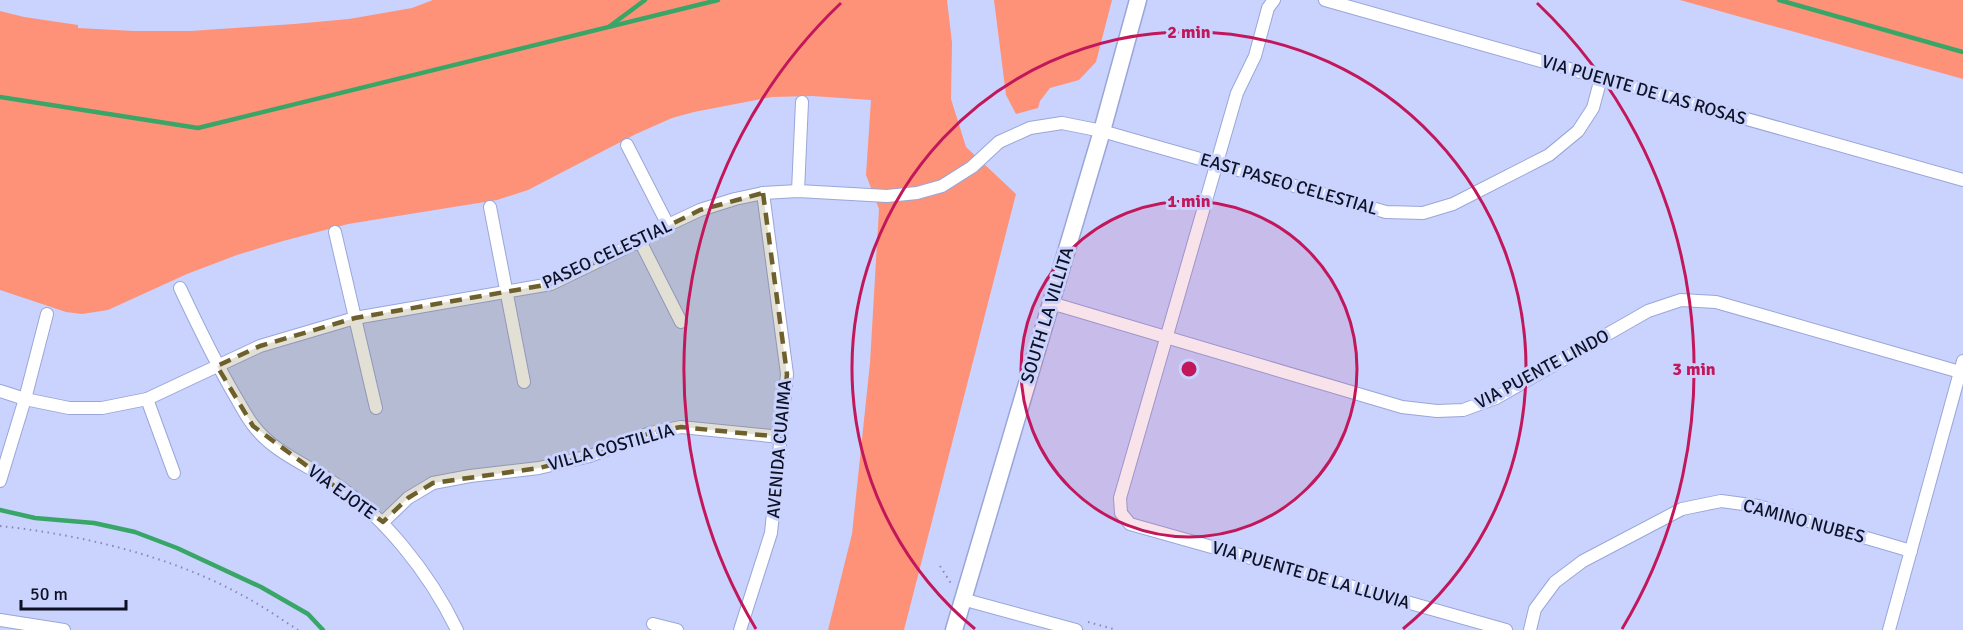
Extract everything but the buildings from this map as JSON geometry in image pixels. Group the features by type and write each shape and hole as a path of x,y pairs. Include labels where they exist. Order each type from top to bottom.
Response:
{"street":[{"name":"SOUTH LA VILLITA","path":"954,630 1102,131 1138,0"},
{"path":"1166,337 1237,93 1255,56 1268,8 1274,0"},
{"name":"VIA PUENTE DE LAS ROSAS","path":"1325,0 1963,180"},
{"name":"EAST PASEO CELESTIAL","path":"1102,131 1386,212 1423,213 1453,204 1549,155 1578,131 1593,108 1601,78"},
{"path":"798,191 802,102"},
{"name":"PASEO CELESTIAL","path":"0,391 69,408 102,408 147,399 260,346 355,318 506,294 551,284 700,210 726,202 763,193 798,191 887,196 917,194 942,186 972,167 999,142 1030,128 1062,123 1102,131"},
{"path":"627,145 668,225"},
{"name":"AVENIDA CUAIMA","path":"740,630 771,533 787,374 763,193"},
{"path":"490,207 524,382"},
{"path":"335,232 375,408"},
{"path":"640,241 681,322"},
{"name":"VIA EJOTE","path":"180,288 217,366 254,426 279,449 333,482 383,522 417,565 450,615 457,630"},
{"name":"VIA PUENTE LINDO","path":"1051,303 1402,407 1437,411 1463,410 1496,398 1648,311 1681,300 1716,302 1961,367"},
{"path":"0,481 25,399 47,314"},
{"name":"VIA PUENTE DE LA LLUVIA","path":"1166,337 1120,498 1121,513 1130,524 1506,630"},
{"path":"1889,630 1961,367"},
{"path":"147,399 174,473"},
{"name":"VILLA COSTILLIA","path":"383,522 408,498 434,483 470,476 539,468 590,456 650,433 681,427 781,437"},
{"name":"CAMINO NUBES","path":"1530,630 1535,609 1555,582 1582,561 1682,509 1721,501 1758,506 1911,550"},
{"path":"964,594 1076,630"},
{"path":"0,620 64,630"},
{"path":"653,624 677,630"}],"path":[{"path":"0,526 104,543 178,567 235,591 298,630"},
{"path":"940,566 951,584 964,594"}],"highlighted area":[{"path":"763,193 787,374 781,437 681,427 650,433 590,456 539,468 433,483 408,498 383,522 253,426 217,366 260,346 355,318 551,284 700,210"}],"shaded area":[{"path":"433,0 947,0 952,43 951,99 966,147 1016,194 904,630 828,630 852,534 870,363 879,209 866,175 871,100 812,96 772,97 672,118 528,190 497,200 348,224 283,241 187,274 108,310 82,314 66,312 0,290 0,11 78,25 78,28 191,31 349,19 412,8"},
{"path":"994,0 1112,0 1096,62 1079,80 1050,88 1040,101 1038,108 1016,114 1006,95"},
{"path":"1680,0 1963,0 1963,79"}],"waterway":[{"path":"610,26 645,0"},
{"path":"0,97 198,128 718,0"},
{"path":"1779,0 1963,52"},
{"path":"0,510 35,518 94,523 135,532 177,548 261,587 308,614 323,630"}]}
